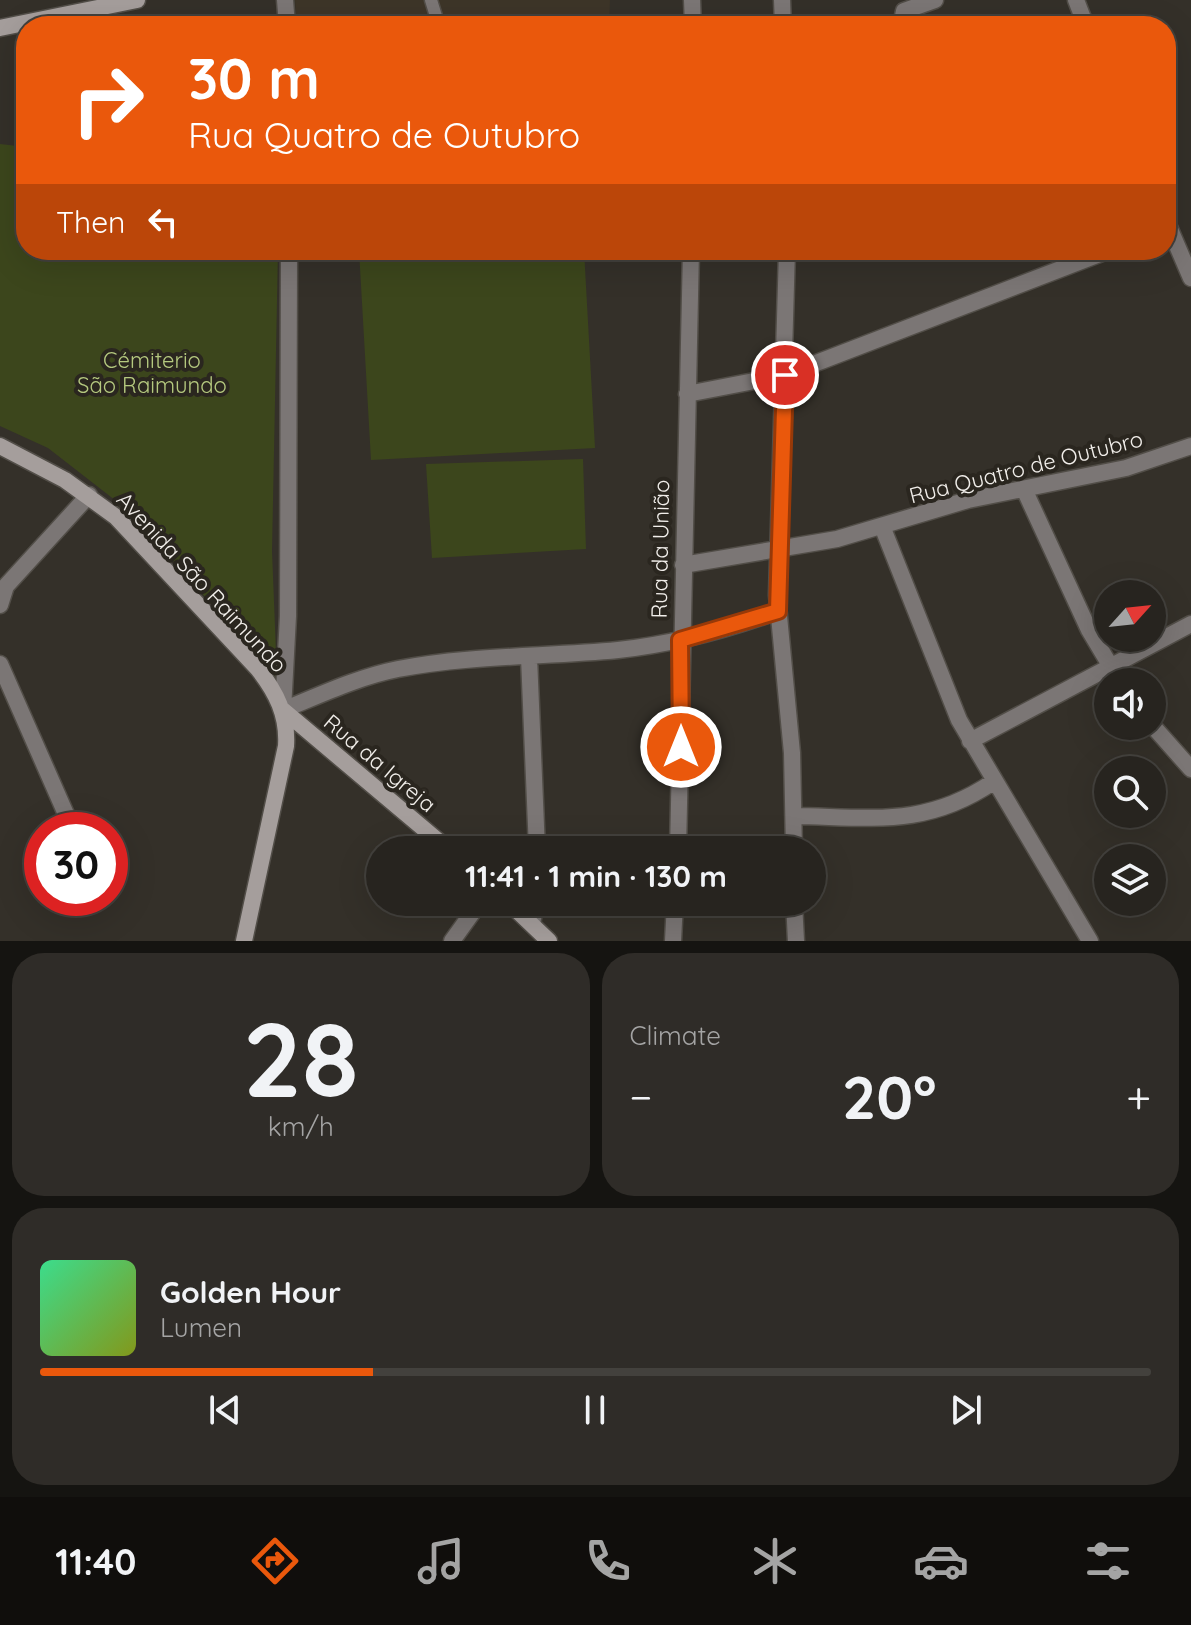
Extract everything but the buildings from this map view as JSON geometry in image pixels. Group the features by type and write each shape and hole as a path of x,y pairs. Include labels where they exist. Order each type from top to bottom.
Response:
{"street":[{"path":"59,16 137,0"},
{"path":"903,16 904,11 935,0"},
{"path":"1176,245 1191,278"},
{"path":"289,260 288,616 283,710 396,669 438,662 529,657 680,640 778,611"},
{"name":"Rua da União","path":"678,836 680,640 691,260"},
{"path":"787,260 778,611 788,686 794,836"},
{"path":"687,394 785,375 1084,260"},
{"name":"Avenida São Raimundo","path":"0,446 89,495 116,517 258,669 283,710 287,734 284,765 244,941"},
{"name":"Rua Quatro de Outubro","path":"683,565 779,549 882,526 968,500 1126,468 1191,446"},
{"path":"1024,489 1089,630 1111,668"},
{"path":"0,605 6,586 14,575 89,495"},
{"path":"882,526 927,645 970,741 1090,941"},
{"path":"1125,668 1191,624"},
{"path":"529,657 536,836"},
{"path":"0,664 65,812"},
{"path":"970,741 1094,685"},
{"name":"Rua da Igreja","path":"283,710 432,836"},
{"path":"1165,740 1191,769"},
{"path":"794,816 924,815 955,805 993,782"},
{"path":"452,941 470,916"},
{"path":"523,916 549,941"},
{"path":"532,924 533,916"},
{"path":"673,941 674,916"},
{"path":"795,916 796,941"}],"shaded area":[{"path":"295,0 610,0 609,16 296,16"}],"green space":[{"name":"Cémiterio São Raimundo","path":"0,144 16,146 16,260 278,260 272,551 277,678 129,511 48,448 0,426"},
{"path":"360,260 585,260 595,448 371,460"},
{"path":"583,459 586,549 432,558 426,464"}],"route":[{"path":"681,747 680,640 733,627 778,611 785,375"}]}
